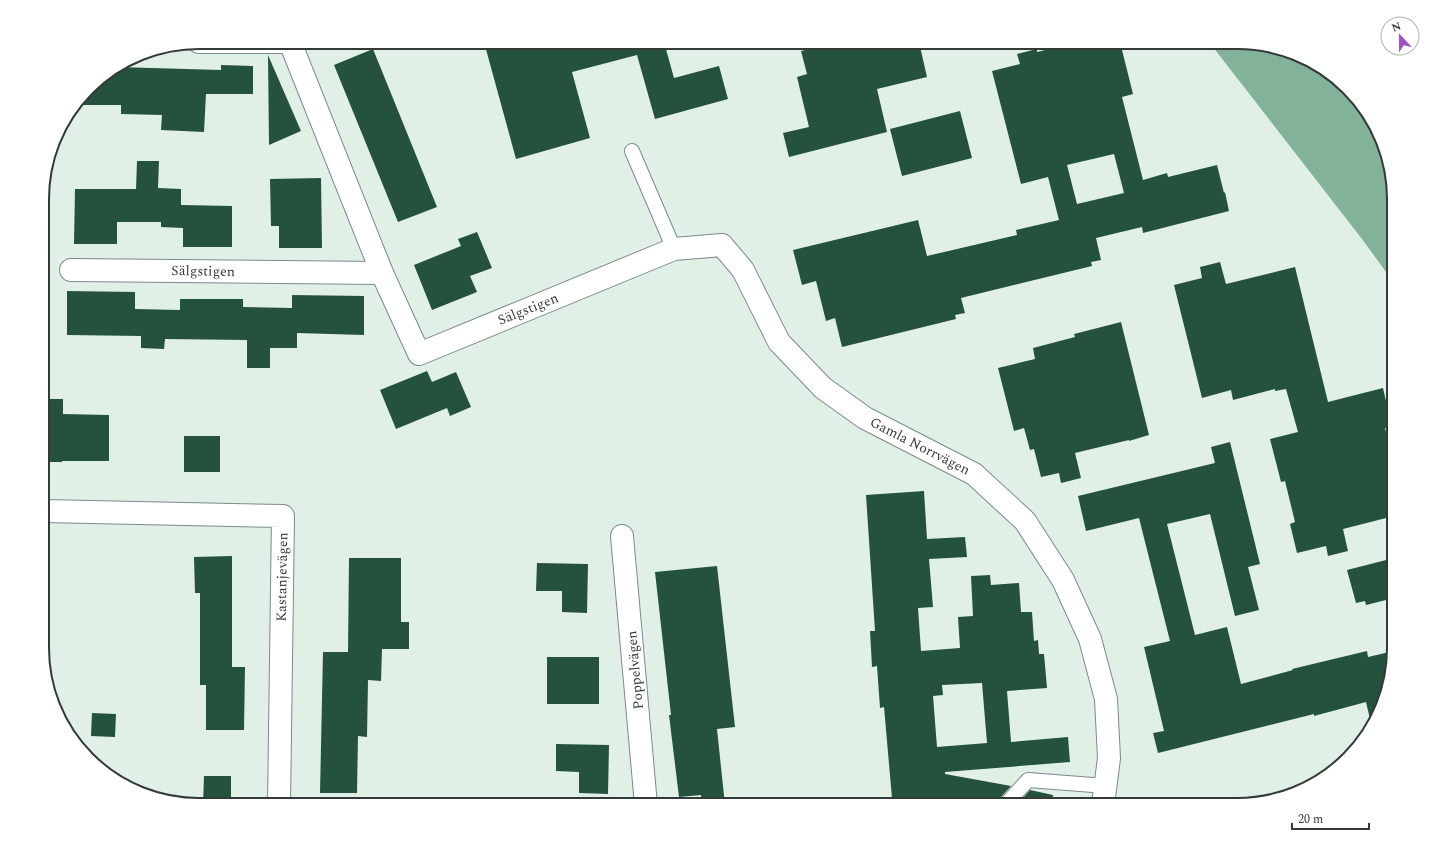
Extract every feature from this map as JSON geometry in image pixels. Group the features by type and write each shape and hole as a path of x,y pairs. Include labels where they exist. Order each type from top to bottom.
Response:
{"street":[{"name":"Sälgstigen","path":"293,49 382,273 419,354 674,249 722,245"},
{"name":"Gamla Norrvägen","path":"722,245 743,270 779,342 823,388 865,418 974,474 1025,521 1063,580 1090,639 1106,699 1109,758 1104,795"},
{"name":"Sälgstigen","path":"72,270 382,273"},
{"name":"Kastanjevägen","path":"49,511 283,516 278,798"},
{"name":"Poppelvägen","path":"622,536 645,798"}],"lane":[{"path":"632,151 674,249"},
{"path":"1012,798 1028,780 1104,795"}],"shaded area":[{"path":"1214,49 1257,50 1295,60 1320,74 1336,86 1350,100 1372,133 1382,160 1387,189 1387,273"}],"building":[{"path":"373,49 437,207 398,222 334,65"},
{"path":"486,49 666,49 674,78 719,66 728,99 655,119 637,55 572,72 590,138 516,159"},
{"path":"810,49 921,49 927,77 877,89 887,132 789,157 783,133 809,127 797,77 807,74 801,51"},
{"path":"1037,49 1037,52 1049,49 1122,49 1133,94 1122,97 1143,180 1167,173 1168,177 1217,165 1229,211 1143,233 1142,227 1096,238 1101,260 1091,262 1092,266 961,298 965,313 955,315 956,319 842,347 835,318 826,321 816,281 802,285 793,250 918,220 927,256 1017,235 1016,230 1059,220 1048,177 1021,184 992,71 1020,64 1017,54","holes":["1114,154 1124,193 1077,204 1067,165"]},
{"path":"268,55 301,131 269,145"},
{"path":"221,65 253,66 253,94 206,94 204,132 161,130 162,115 121,114 121,105 82,105 100,86 127,67 221,70"},
{"path":"960,111 972,158 902,176 890,129"},
{"path":"137,161 159,161 158,188 181,189 181,205 232,206 232,247 183,247 183,228 161,227 161,222 117,222 117,244 74,244 75,189 136,189"},
{"path":"321,178 322,248 279,248 279,226 271,226 270,179"},
{"path":"477,232 492,268 470,276 477,292 432,310 414,265 461,246 458,239"},
{"path":"1220,262 1226,284 1295,267 1328,402 1383,388 1387,405 1387,428 1385,428 1387,436 1387,518 1343,529 1348,551 1328,556 1326,546 1297,553 1290,524 1295,522 1285,481 1281,482 1270,439 1298,432 1286,389 1275,391 1275,389 1233,400 1231,390 1202,398 1174,285 1202,278 1200,267"},
{"path":"67,291 135,292 135,309 180,310 180,299 243,299 243,307 292,308 292,295 364,296 364,335 297,333 297,348 270,348 270,368 247,368 247,340 165,339 164,349 141,348 141,336 67,335"},
{"path":"1121,322 1149,435 1075,453 1081,478 1061,483 1059,473 1041,477 1034,449 1030,450 1024,428 1014,431 998,368 1035,359 1033,348 1075,337 1074,334"},
{"path":"427,371 432,382 456,372 471,407 450,416 447,408 396,429 380,390"},
{"path":"49,399 63,399 63,414 109,415 109,461 49,462"},
{"path":"184,436 220,436 220,472 184,472"},
{"path":"1230,442 1260,564 1248,567 1259,610 1235,616 1210,514 1167,524 1195,635 1227,627 1241,684 1293,670 1292,669 1367,651 1368,657 1387,653 1386,668 1382,687 1376,706 1370,718 1366,702 1314,716 1314,714 1158,753 1153,733 1164,731 1144,647 1170,641 1139,518 1086,531 1078,496 1215,463 1211,447"},
{"path":"924,491 927,539 965,537 967,557 929,559 933,607 918,608 921,651 960,648 958,617 973,616 971,576 990,575 991,585 1019,583 1021,612 1032,612 1034,641 1038,640 1039,654 1044,654 1047,688 1007,691 1011,742 1068,737 1070,762 945,772 945,774 1011,786 1001,798 892,798 884,707 880,708 877,666 872,667 870,631 875,631 866,495","holes":["982,683 987,743 937,747 933,696 943,695 942,685"]},
{"path":"232,556 232,667 245,667 244,730 206,730 206,685 200,685 200,593 195,593 194,557"},
{"path":"349,558 401,558 401,622 409,622 409,649 382,649 381,681 368,680 367,737 358,736 357,793 320,793 323,652 348,652"},
{"path":"1387,560 1387,600 1366,605 1365,601 1356,603 1347,570"},
{"path":"537,563 588,564 587,613 562,612 562,591 536,591"},
{"path":"717,566 735,727 717,729 724,798 701,798 701,795 679,797 669,715 671,715 655,572"},
{"path":"547,657 599,657 599,704 547,704"},
{"path":"92,713 116,714 115,737 91,736"},
{"path":"556,744 609,745 608,794 579,793 579,772 556,771"},
{"path":"204,776 231,776 231,798 203,798"},
{"path":"1030,790 1053,795 1053,798 1023,798"}]}
